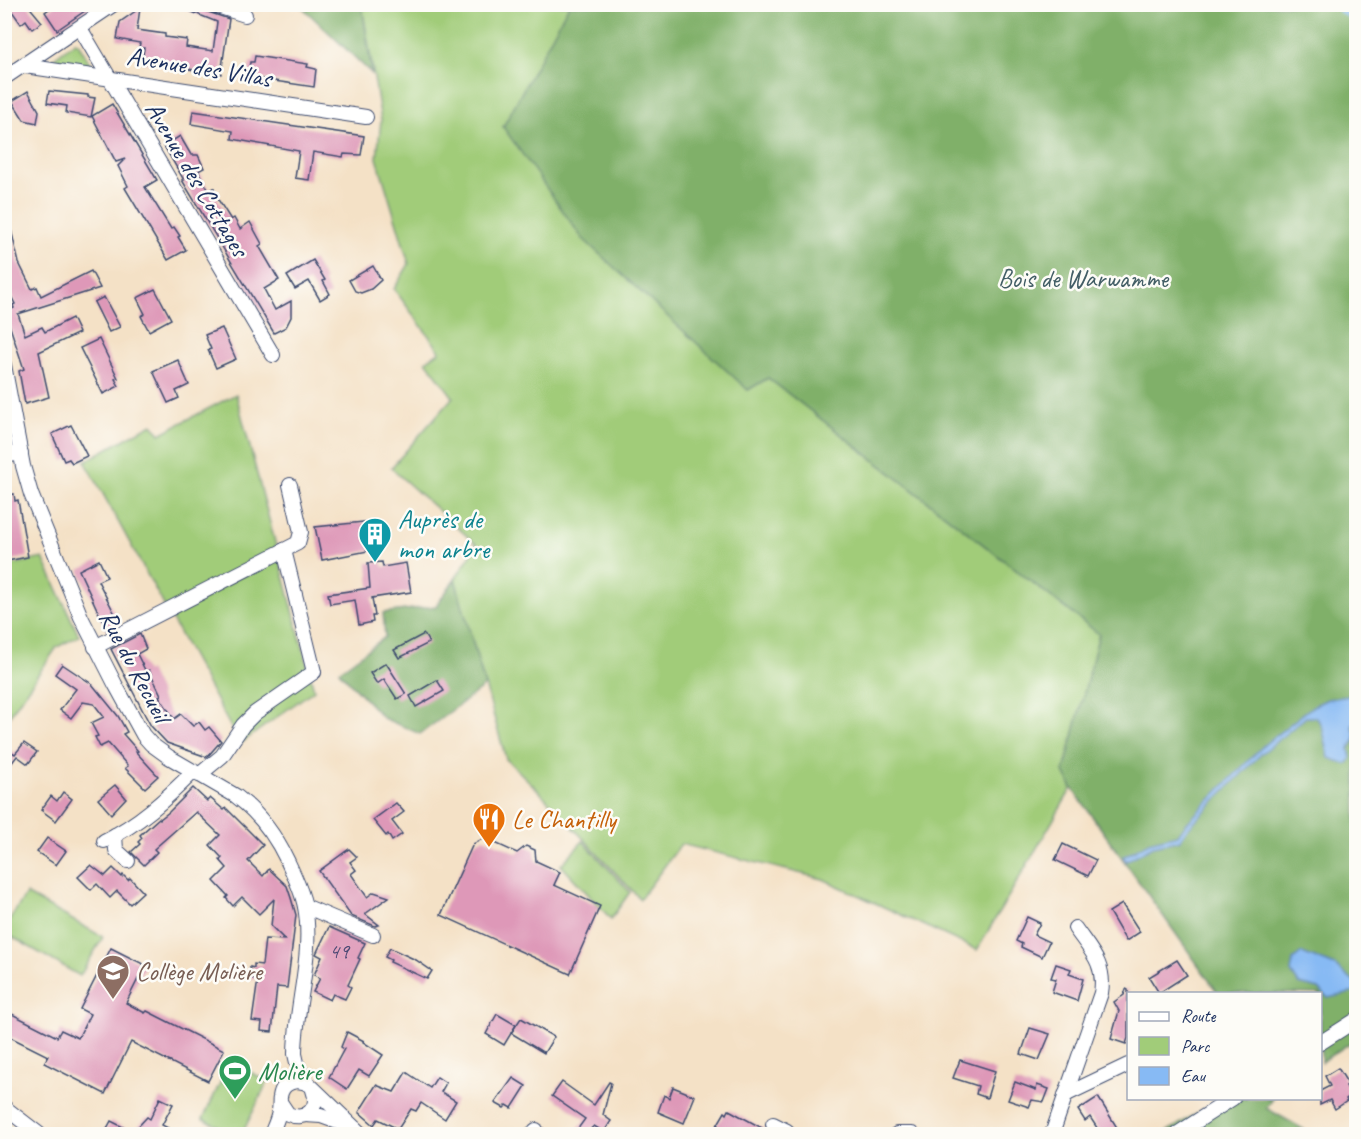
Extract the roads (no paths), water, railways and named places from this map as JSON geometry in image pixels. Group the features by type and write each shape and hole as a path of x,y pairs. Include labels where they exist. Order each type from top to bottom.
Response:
{"street":[{"path":"4,78 114,4"},
{"path":"211,4 245,15"},
{"name":"Avenue des Cottages","path":"80,28 273,355"},
{"name":"Avenue des Villas","path":"25,66 366,117"},
{"name":"Rue du Recueil","path":"4,365 26,480 36,508 95,647 143,735 159,751 247,804 267,826 285,857 305,906 306,950 290,1072 285,1086"},
{"path":"4,456 21,453"},
{"path":"95,647 298,543 301,532 290,485"},
{"path":"128,861 116,850 109,838 154,810 196,773 222,756 243,725 255,713 314,672 284,550"},
{"path":"305,906 373,935"},
{"path":"1052,1134 1102,983 1097,960 1075,928"},
{"path":"1322,1042 1356,1020"},
{"name":"Rue du Recueil","path":"295,1037 296,1062 310,1087 361,1134"},
{"path":"1065,1095 1127,1065"},
{"path":"296,1081 310,1087 316,1095 315,1105 302,1116 285,1124 272,1134 279,1114 280,1094 285,1086 296,1081"},
{"path":"1177,1134 1230,1100"},
{"path":"280,1102 285,1112 302,1116"},
{"path":"4,1107 39,1134"},
{"name":"Rue du Recueil","path":"302,1116 328,1117 361,1134"},
{"path":"4,1119 24,1134"},
{"path":"773,1124 787,1131 785,1134"},
{"path":"897,1134 912,1134"}],"water":[{"path":"1356,695 1356,721 1352,726 1355,738 1349,749 1351,758 1349,762 1346,764 1329,758 1322,725 1316,717 1306,717 1260,755 1188,828 1180,840 1153,846 1126,861 1123,857 1149,842 1178,835 1185,825 1264,745 1313,706 1328,699"},
{"path":"1302,953 1335,966 1355,983 1356,992 1328,998 1319,989 1299,984 1291,972 1293,960"}],"waterway":[{"path":"1348,4 1356,9"}],"place":[{"name":"Auprès de mon arbre","path":"375,563"},
{"name":"Le Chantilly","path":"489,848"},
{"name":"Collège Molière","path":"113,1000"},
{"name":"Molière","path":"235,1100"}],"park label":[{"name":"Bois de Warwamme","path":"1083,278"}]}
